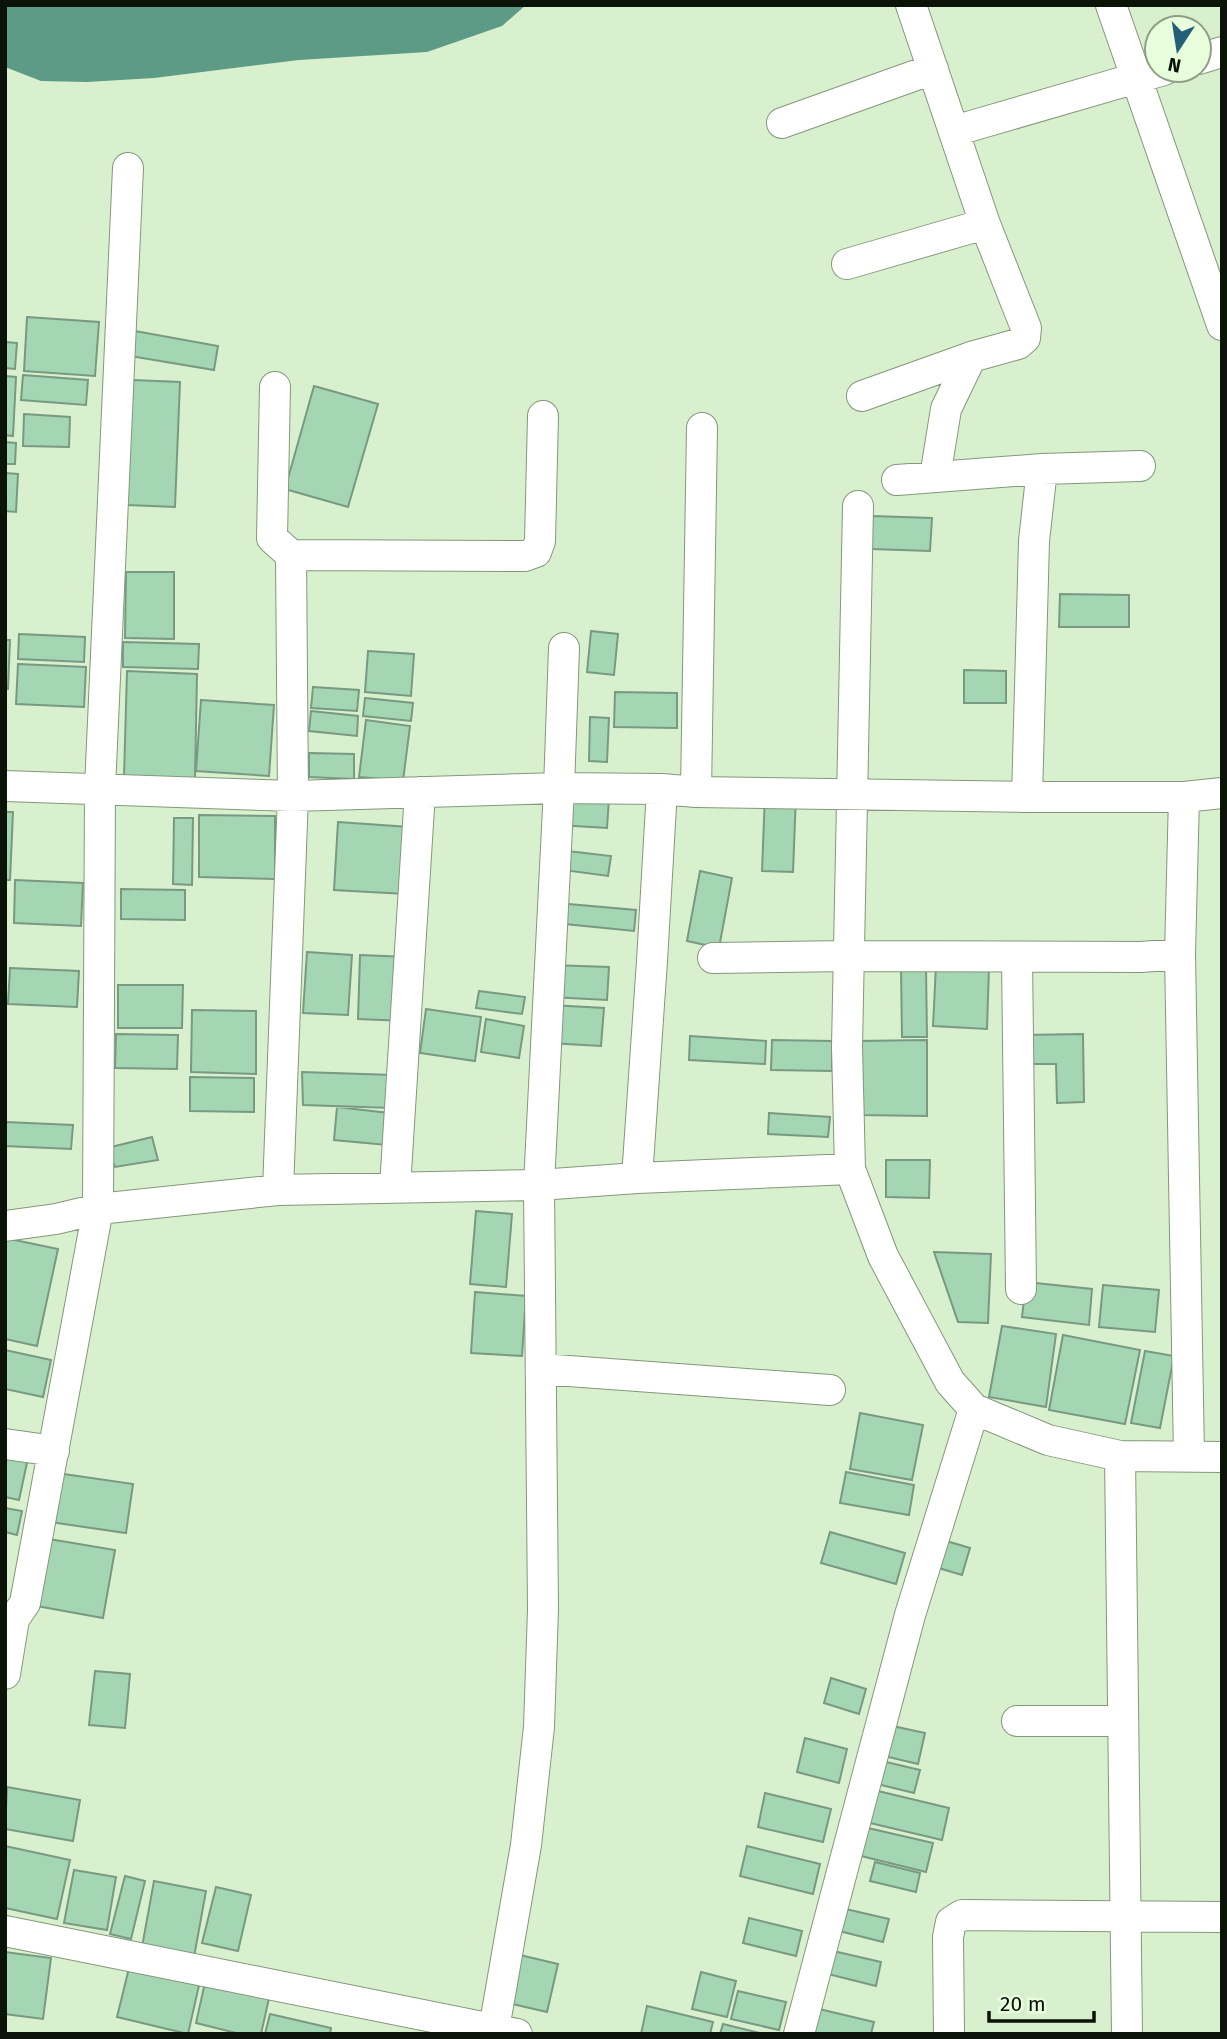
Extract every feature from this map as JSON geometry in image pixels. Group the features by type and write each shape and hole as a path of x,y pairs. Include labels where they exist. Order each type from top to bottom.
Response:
{"street":[{"path":"862,396 971,357 1018,344 1025,338 1026,328 985,224 911,5"},
{"path":"1111,5 1143,60"},
{"path":"782,122 933,69"},
{"path":"954,131 1143,76"},
{"path":"1154,84 1222,325"},
{"path":"5,1674 9,1620 25,1604 98,1209 100,788 128,168"},
{"path":"847,264 985,224"},
{"path":"935,477 946,409 971,357"},
{"path":"275,387 272,538 291,555 525,556 536,552 540,541 544,416"},
{"path":"696,792 702,428"},
{"path":"897,480 1042,469 1140,466"},
{"path":"1027,797 1034,541 1042,469"},
{"path":"858,506 848,956 850,1169 883,1256 950,1382 974,1409 1048,1440 1120,1456 1222,1457"},
{"path":"278,1190 293,796 291,555"},
{"path":"5,1931 505,2031 539,1727 543,1609 539,1185 564,648"},
{"path":"5,786 293,796 559,788 1027,797 1184,797 1222,793"},
{"path":"637,1178 662,789"},
{"path":"395,1187 420,792"},
{"path":"1184,797 1180,954 1188,1457"},
{"path":"713,958 1141,957 1180,954"},
{"path":"1017,957 1021,1289"},
{"path":"5,1226 56,1219 98,1209 278,1190 539,1185 850,1169"},
{"path":"541,1369 830,1390"},
{"path":"799,2034 910,1615 974,1409"},
{"path":"5,1444 54,1451"},
{"path":"1120,1456 1127,2034"},
{"path":"1017,1721 1123,1721"},
{"path":"949,2034 948,1937 951,1922 962,1914 1222,1917"}],"water":[{"path":"5,5 526,5 502,26 427,52 299,60 154,78 87,82 41,81 5,67"}],"building":[{"path":"27,317 99,322 95,376 24,371"},
{"path":"135,331 218,346 214,370 130,356"},
{"path":"5,342 17,343 15,369 5,368"},
{"path":"23,375 88,380 86,405 21,400"},
{"path":"5,376 16,377 13,436 5,435"},
{"path":"133,380 180,382 175,507 127,505"},
{"path":"314,386 378,404 348,507 285,489"},
{"path":"24,414 70,417 69,447 23,446"},
{"path":"5,442 16,443 15,464 5,464"},
{"path":"5,473 18,474 16,512 5,511"},
{"path":"872,516 932,518 930,551 871,549"},
{"path":"126,572 174,572 174,639 125,638"},
{"path":"1060,594 1129,595 1129,627 1059,627"},
{"path":"591,631 618,634 614,675 587,672"},
{"path":"19,634 85,637 84,662 18,659"},
{"path":"5,640 10,640 8,689 5,689"},
{"path":"123,642 199,644 198,669 123,667"},
{"path":"368,651 414,654 411,696 365,692"},
{"path":"18,664 86,667 84,707 16,704"},
{"path":"964,670 1006,671 1006,703 964,703"},
{"path":"127,671 197,674 195,779 124,777"},
{"path":"313,687 359,690 357,711 311,708"},
{"path":"615,692 677,693 677,728 614,727"},
{"path":"365,698 413,703 411,721 363,716"},
{"path":"201,700 274,705 269,776 196,771"},
{"path":"311,711 358,716 357,736 309,731"},
{"path":"590,717 609,718 607,762 589,761"},
{"path":"366,720 410,726 403,781 359,777"},
{"path":"309,753 354,754 354,779 309,777"},
{"path":"765,794 796,795 793,872 762,871"},
{"path":"560,795 609,798 607,828 558,825"},
{"path":"5,812 13,812 10,880 5,880"},
{"path":"199,815 275,816 275,879 199,877"},
{"path":"174,818 193,818 192,885 173,884"},
{"path":"338,822 409,827 405,894 334,890"},
{"path":"559,850 611,856 608,876 556,869"},
{"path":"700,871 732,878 719,948 687,941"},
{"path":"15,880 83,883 81,926 14,923"},
{"path":"121,889 185,890 185,920 121,919"},
{"path":"557,903 636,910 634,931 555,923"},
{"path":"307,952 352,955 348,1015 303,1013"},
{"path":"360,955 407,957 405,1021 358,1019"},
{"path":"551,965 609,967 607,1000 550,997"},
{"path":"936,965 989,967 987,1029 933,1026"},
{"path":"10,968 79,971 77,1007 8,1004"},
{"path":"901,968 926,968 927,1037 902,1037"},
{"path":"118,985 183,985 182,1028 118,1028"},
{"path":"479,991 525,997 522,1014 476,1008"},
{"path":"551,1005 604,1008 601,1046 549,1043"},
{"path":"426,1009 481,1017 475,1061 420,1053"},
{"path":"192,1010 256,1011 256,1074 191,1072"},
{"path":"486,1019 524,1026 519,1058 481,1052"},
{"path":"116,1034 178,1035 177,1069 115,1068"},
{"path":"1083,1034 1084,1102 1057,1103 1056,1064 1022,1064 1022,1035"},
{"path":"690,1036 766,1041 765,1064 689,1060"},
{"path":"772,1040 832,1041 832,1071 771,1070"},
{"path":"927,1040 927,1116 859,1115 859,1041"},
{"path":"302,1072 393,1075 392,1108 303,1105"},
{"path":"190,1077 254,1078 254,1112 190,1111"},
{"path":"337,1107 389,1113 387,1145 334,1140"},
{"path":"769,1113 830,1117 828,1137 768,1134"},
{"path":"5,1122 73,1125 71,1149 5,1146"},
{"path":"152,1137 158,1160 115,1167 107,1148"},
{"path":"886,1160 930,1160 929,1198 886,1197"},
{"path":"476,1211 512,1214 506,1287 470,1284"},
{"path":"5,1238 58,1249 37,1346 5,1339"},
{"path":"934,1252 991,1254 988,1323 958,1322"},
{"path":"1026,1282 1092,1289 1089,1325 1022,1317"},
{"path":"1103,1285 1159,1290 1155,1332 1099,1327"},
{"path":"475,1292 526,1296 522,1356 471,1353"},
{"path":"1002,1326 1056,1334 1046,1407 989,1397"},
{"path":"1063,1335 1140,1350 1125,1424 1049,1410"},
{"path":"5,1350 51,1360 43,1397 5,1389"},
{"path":"1145,1351 1174,1356 1160,1428 1131,1423"},
{"path":"860,1413 923,1425 912,1480 850,1469"},
{"path":"5,1454 28,1458 19,1500 5,1497"},
{"path":"846,1472 914,1485 909,1515 840,1503"},
{"path":"57,1473 133,1484 126,1533 50,1522"},
{"path":"5,1508 22,1511 17,1535 5,1532"},
{"path":"830,1532 905,1553 896,1584 821,1563"},
{"path":"43,1538 115,1550 103,1618 31,1605"},
{"path":"943,1540 970,1548 962,1575 935,1567"},
{"path":"95,1671 130,1674 125,1728 89,1725"},
{"path":"831,1678 866,1689 859,1714 824,1703"},
{"path":"888,1725 925,1733 918,1764 880,1755"},
{"path":"805,1738 847,1749 839,1783 797,1772"},
{"path":"882,1761 920,1770 914,1793 877,1784"},
{"path":"7,1787 80,1800 73,1841 5,1829"},
{"path":"878,1791 949,1808 942,1840 870,1823"},
{"path":"765,1793 831,1809 823,1842 758,1827"},
{"path":"868,1828 933,1843 926,1872 861,1856"},
{"path":"5,1846 70,1860 57,1919 5,1908"},
{"path":"747,1846 820,1864 813,1894 740,1876"},
{"path":"875,1862 920,1873 916,1892 870,1881"},
{"path":"74,1870 116,1877 107,1930 64,1923"},
{"path":"125,1876 145,1881 131,1939 110,1934"},
{"path":"154,1881 206,1891 194,1957 142,1947"},
{"path":"216,1887 251,1895 238,1951 202,1943"},
{"path":"837,1907 889,1919 883,1942 831,1929"},
{"path":"749,1918 802,1931 796,1956 743,1943"},
{"path":"829,1950 881,1962 876,1986 824,1973"},
{"path":"5,1952 51,1958 43,2019 5,2014"},
{"path":"520,1955 558,1964 547,2012 508,2003"},
{"path":"130,1964 200,1981 188,2034 117,2017"},
{"path":"701,1972 736,1981 727,2017 692,2009"},
{"path":"206,1978 270,1994 261,2034 240,2034 196,2023"},
{"path":"738,1991 786,2002 779,2030 731,2019"},
{"path":"647,2006 713,2022 710,2034 641,2034"},
{"path":"815,2008 874,2022 871,2034 809,2034"},
{"path":"270,2014 331,2028 330,2034 265,2034"},
{"path":"723,2024 764,2034 720,2034"}]}
